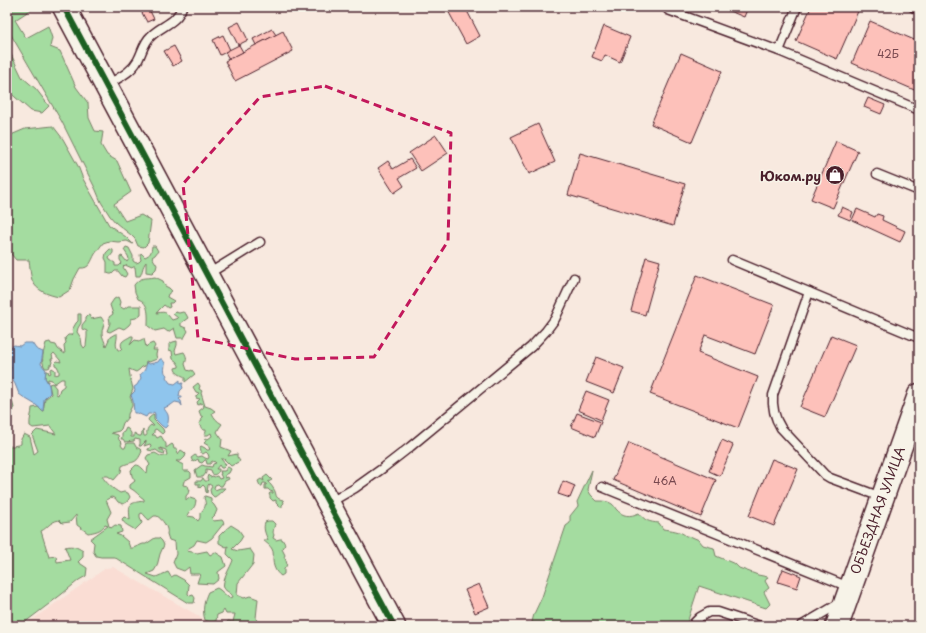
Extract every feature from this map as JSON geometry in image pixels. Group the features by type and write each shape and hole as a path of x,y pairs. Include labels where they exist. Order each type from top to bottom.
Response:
{"street":[{"path":"64,7 394,626"},
{"name":"ОБЪЕЗДНАЯ УЛИЦА","path":"836,626 919,395"}],"lane":[{"path":"106,85 130,70 139,59 148,39 174,20 180,13 182,7"},
{"path":"779,51 797,7"},
{"path":"913,7 919,10"},
{"path":"668,10 779,51 919,110"},
{"path":"877,174 919,191"},
{"path":"207,274 260,242"},
{"path":"732,260 919,338"},
{"path":"328,503 355,488 384,468 531,347 555,319 574,278"},
{"path":"809,292 773,394 773,411 776,420 781,428 824,475 882,497"},
{"path":"602,488 848,593"},
{"path":"801,626 848,593"},
{"path":"693,626 700,617 709,612 718,612 760,626"}],"highlighted area":[{"path":"325,86 451,133 448,241 374,357 295,359 198,338 183,184 260,97"}],"shaded area":[{"path":"113,567 216,626 23,626 106,568"}],"green space":[{"path":"7,7 35,7 15,20 26,38 48,26 52,38 50,47 60,51 76,87 88,103 89,118 95,131 103,132 101,145 107,155 117,161 131,192 114,204 125,221 141,215 151,221 148,243 144,247 138,246 135,239 116,223 101,202 62,122 7,28"},
{"path":"7,46 22,77 36,89 49,106 42,113 31,111 7,90"},
{"path":"53,126 63,139 78,166 83,179 109,225 133,244 127,241 109,241 103,243 88,266 80,268 70,290 59,297 47,294 36,287 32,280 29,260 16,260 7,247 7,134 11,135 25,129"},
{"path":"152,246 155,246 158,251 152,257 157,265 156,269 152,273 146,272 146,262 140,276 136,276 135,267 132,268 125,265 123,267 127,274 125,277 118,271 115,271 112,274 107,273 107,262 105,258 106,253 110,249 113,250 113,253 109,258 110,260 115,263 115,266 119,266 122,263 120,257 122,256 127,262 129,259 124,250 126,247 129,248 133,256 133,261 136,263 141,260 141,253 145,257 150,254"},
{"path":"155,277 163,281 165,286 172,291 167,297 174,301 169,303 170,307 168,308 164,305 157,313 166,313 172,320 178,318 173,314 175,312 183,312 186,314 188,318 181,323 181,326 186,328 188,331 184,338 177,338 174,328 168,332 164,329 155,331 148,326 148,310 145,304 138,299 134,285 143,278"},
{"path":"118,297 120,302 119,306 124,309 128,306 141,306 141,314 136,318 131,319 129,325 124,329 119,327 110,332 107,331 110,323 109,317 113,314 110,305 114,299"},
{"path":"78,314 81,314 81,323 77,332 81,338 84,348 86,346 87,331 82,329 82,325 86,320 86,317 89,315 91,319 101,317 103,320 102,335 106,346 110,337 117,334 116,346 118,350 122,348 121,344 123,341 133,336 130,345 135,340 139,341 144,339 146,347 153,343 155,346 153,350 157,350 157,359 149,362 146,361 145,366 136,372 129,369 133,389 130,397 132,406 121,429 111,433 118,435 123,448 125,448 127,443 134,443 136,447 142,451 136,461 122,466 121,472 114,480 108,476 102,476 115,490 120,493 128,493 130,497 127,502 123,504 111,497 106,500 111,512 107,519 111,528 115,525 121,526 122,532 116,534 128,542 130,548 146,544 155,538 159,538 164,545 157,566 154,571 147,574 156,577 168,572 171,577 175,575 189,585 188,594 190,596 193,595 195,598 194,603 188,603 114,557 96,556 93,551 94,543 90,539 108,526 105,525 95,532 88,533 77,525 76,515 70,522 62,523 59,520 41,531 49,557 56,556 57,562 70,560 65,547 75,547 83,551 83,557 78,562 87,568 86,576 24,623 16,625 7,620 7,447 21,444 21,439 24,434 30,437 34,454 38,451 32,435 37,430 56,434 50,426 33,428 30,426 32,408 38,407 43,412 45,399 51,394 49,384 52,383 56,388 56,394 58,395 60,389 64,386 64,379 61,379 54,384 52,380 48,379 48,382 45,378 46,371 48,371 49,374 51,373 50,371 52,368 55,370 55,375 59,374 59,370 55,363 57,361 61,362 54,353 52,355 53,359 51,359 51,365 49,365 50,367 45,368 43,362 43,352 46,343 50,342 51,344 56,345 58,349 65,354 65,338 68,335 73,334 72,330 78,321"},
{"path":"177,341 175,351 176,354 184,352 187,370 192,370 195,374 185,382 185,377 178,374 176,371 175,368 179,367 179,365 173,359 172,351 169,350 169,344"},
{"path":"198,383 200,386 199,389 202,391 201,393 205,406 215,411 212,413 213,415 222,424 217,432 222,439 221,447 231,451 228,456 237,454 240,461 231,466 224,459 221,459 226,465 223,468 219,465 216,469 219,469 219,471 214,475 212,474 211,470 206,469 206,473 203,477 197,477 195,470 202,465 212,467 213,464 216,463 212,461 210,464 207,464 205,460 202,463 199,462 198,459 193,462 191,458 195,455 208,459 208,454 206,452 203,454 201,453 200,447 201,446 209,450 209,446 204,443 206,441 204,439 208,439 212,436 211,433 204,435 206,430 203,430 199,423 202,421 201,419 203,417 199,411 204,407 202,403 198,405 197,402 200,399 196,398 196,396 199,393 196,392 193,387"},
{"path":"7,400 12,401 14,408 7,431"},
{"path":"154,414 154,420 164,432 162,434 156,429 152,435 155,435 157,438 161,436 166,444 166,448 172,444 174,449 177,449 178,454 181,450 186,454 181,461 176,461 183,464 183,471 189,471 191,473 191,477 184,481 183,485 188,486 190,491 186,496 186,500 190,498 196,500 194,508 187,516 194,517 198,521 200,518 200,513 205,506 205,496 211,498 211,502 217,510 212,518 213,521 222,520 224,523 212,538 206,542 197,540 187,551 197,553 207,551 210,555 215,552 223,557 226,566 218,572 219,579 213,584 197,583 200,574 190,574 189,567 184,571 176,568 173,562 176,554 175,542 169,540 166,526 159,517 154,516 149,520 142,513 140,514 142,523 135,530 126,524 122,519 124,517 130,520 130,506 134,503 144,501 144,499 130,488 130,485 135,481 131,470 138,465 147,473 150,465 146,458 148,455 155,453 160,456 167,455 166,450 160,448 160,450 163,450 165,453 164,454 156,450 148,450 151,445 144,446 146,441 141,446 139,446 140,440 135,439 134,441 125,442 121,439 122,433 126,428 131,433 131,437 134,437 134,433 141,436 143,430 144,436 146,436 147,429 151,425 154,426 148,420"},
{"path":"228,467 231,469 229,473 225,475 225,478 228,477 229,479 225,481 222,486 218,484 215,485 215,490 225,488 215,497 211,494 210,490 212,486 209,484 208,485 207,493 203,485 200,488 199,484 196,484 196,481 201,481 203,478 207,481 208,475 210,477 217,476 219,479 222,478 220,471 226,470"},
{"path":"592,470 588,490 597,501 605,501 610,503 624,515 630,516 639,513 648,521 659,523 663,529 679,532 699,540 703,545 714,548 716,556 735,564 739,568 768,577 765,581 769,588 764,592 770,604 766,608 699,586 686,626 531,626 566,526 570,523 570,516 578,506 577,502"},
{"path":"267,475 272,480 268,482 272,486 277,497 283,500 284,503 281,508 276,503 276,500 273,501 270,498 269,494 273,492 265,489 265,485 267,484 263,483 262,486 260,486 258,481 261,479 264,481 263,478"},
{"path":"272,521 275,524 273,538 276,540 282,539 285,544 282,549 287,565 284,569 284,574 281,576 274,566 272,549 263,540 268,540 264,527 265,522"},
{"path":"231,525 239,530 243,536 232,549 238,551 250,549 254,555 253,564 238,583 237,595 244,598 250,596 258,599 256,618 259,626 240,626 239,624 237,626 224,626 228,621 233,622 235,614 226,614 224,610 222,613 217,615 216,621 211,622 205,620 204,606 205,598 208,592 217,588 229,598 233,597 223,585 233,560 227,554 228,546 226,547 219,543 219,536"}],"water":[{"path":"24,343 32,343 36,349 43,352 41,364 46,370 45,378 49,385 50,393 44,399 43,411 19,394 9,374 11,367 7,366 7,349 14,345 20,346"},
{"path":"162,359 165,363 166,377 170,383 175,384 180,380 180,384 183,383 183,388 180,391 179,396 182,396 182,398 179,399 182,406 180,403 175,402 164,408 168,414 168,422 165,428 155,419 154,412 148,414 146,417 134,413 131,395 135,391 134,387 141,378 140,375 145,369 146,362 149,364 156,363"}],"building":[{"path":"148,7 154,19 147,22 141,11"},
{"path":"446,7 465,7 480,36 466,44"},
{"path":"720,7 748,7 744,17"},
{"path":"811,7 854,7 859,9 837,59 796,41"},
{"path":"870,21 919,42 919,92 852,63"},
{"path":"239,22 248,40 238,45 229,27"},
{"path":"604,26 630,37 620,62 605,55 602,61 592,57"},
{"path":"272,29 276,35 256,45 253,39"},
{"path":"283,31 293,51 235,81 225,61"},
{"path":"223,35 230,50 220,55 213,40"},
{"path":"239,45 243,52 229,59 225,52"},
{"path":"174,46 182,61 173,66 164,51"},
{"path":"681,53 722,71 692,142 651,124"},
{"path":"868,98 885,105 881,114 864,107"},
{"path":"538,124 555,162 529,174 511,137"},
{"path":"436,135 448,153 421,171 409,153"},
{"name":"Юком.ру","path":"836,141 858,151 833,208 811,199"},
{"path":"580,153 685,184 673,226 568,195"},
{"path":"410,159 416,168 399,178 404,186 394,193 378,168 388,161 393,169"},
{"path":"842,207 853,212 850,220 838,215"},
{"path":"857,209 875,217 877,214 883,216 882,220 905,231 900,242 852,220"},
{"path":"646,257 660,261 645,315 631,311"},
{"path":"697,275 774,305 755,354 705,335 698,353 758,377 738,428 650,394"},
{"path":"831,335 856,345 825,417 800,407"},
{"path":"596,357 624,368 614,393 586,382"},
{"path":"586,391 609,400 601,420 578,410"},
{"path":"577,413 601,422 595,437 571,427"},
{"path":"722,440 733,445 720,476 709,471"},
{"path":"629,443 716,480 701,517 613,480"},
{"path":"772,459 798,469 774,526 749,516"},
{"path":"563,481 575,486 570,498 558,494"},
{"path":"783,569 801,576 797,588 778,582"},
{"path":"479,584 489,607 475,613 465,590"}],"cycle path":[{"path":"64,7 394,626"}],"place":[{"name":"Юком.ру","path":"835,175"}]}
